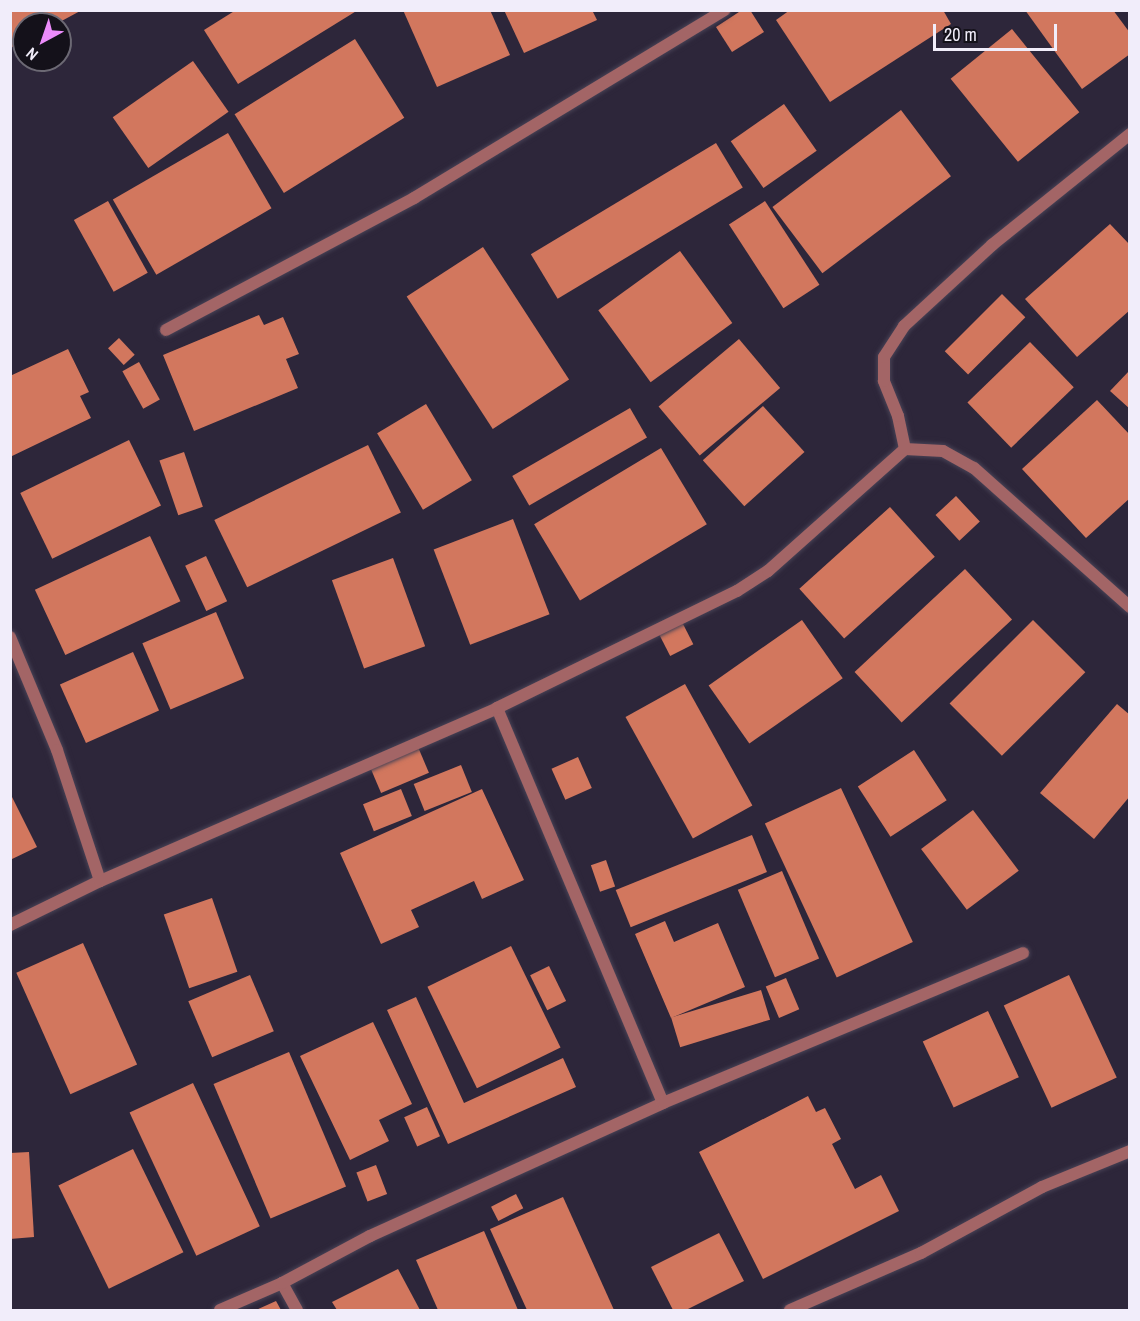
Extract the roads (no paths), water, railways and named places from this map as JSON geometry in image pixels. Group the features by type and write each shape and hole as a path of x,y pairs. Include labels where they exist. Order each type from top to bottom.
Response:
{"street":[{"path":"166,330 414,198 724,10"},
{"path":"905,449 898,416 884,381 884,357 904,326 992,245 1130,134"},
{"path":"10,925 100,881 497,708 760,576 905,449 943,451 974,468 1130,607"},
{"path":"10,637 57,750 100,881"},
{"path":"497,708 663,1103"},
{"path":"220,1311 282,1283 370,1236 663,1103 1023,952"},
{"path":"790,1311 921,1253 1042,1186 1130,1151"},
{"path":"282,1283 297,1311"}]}
